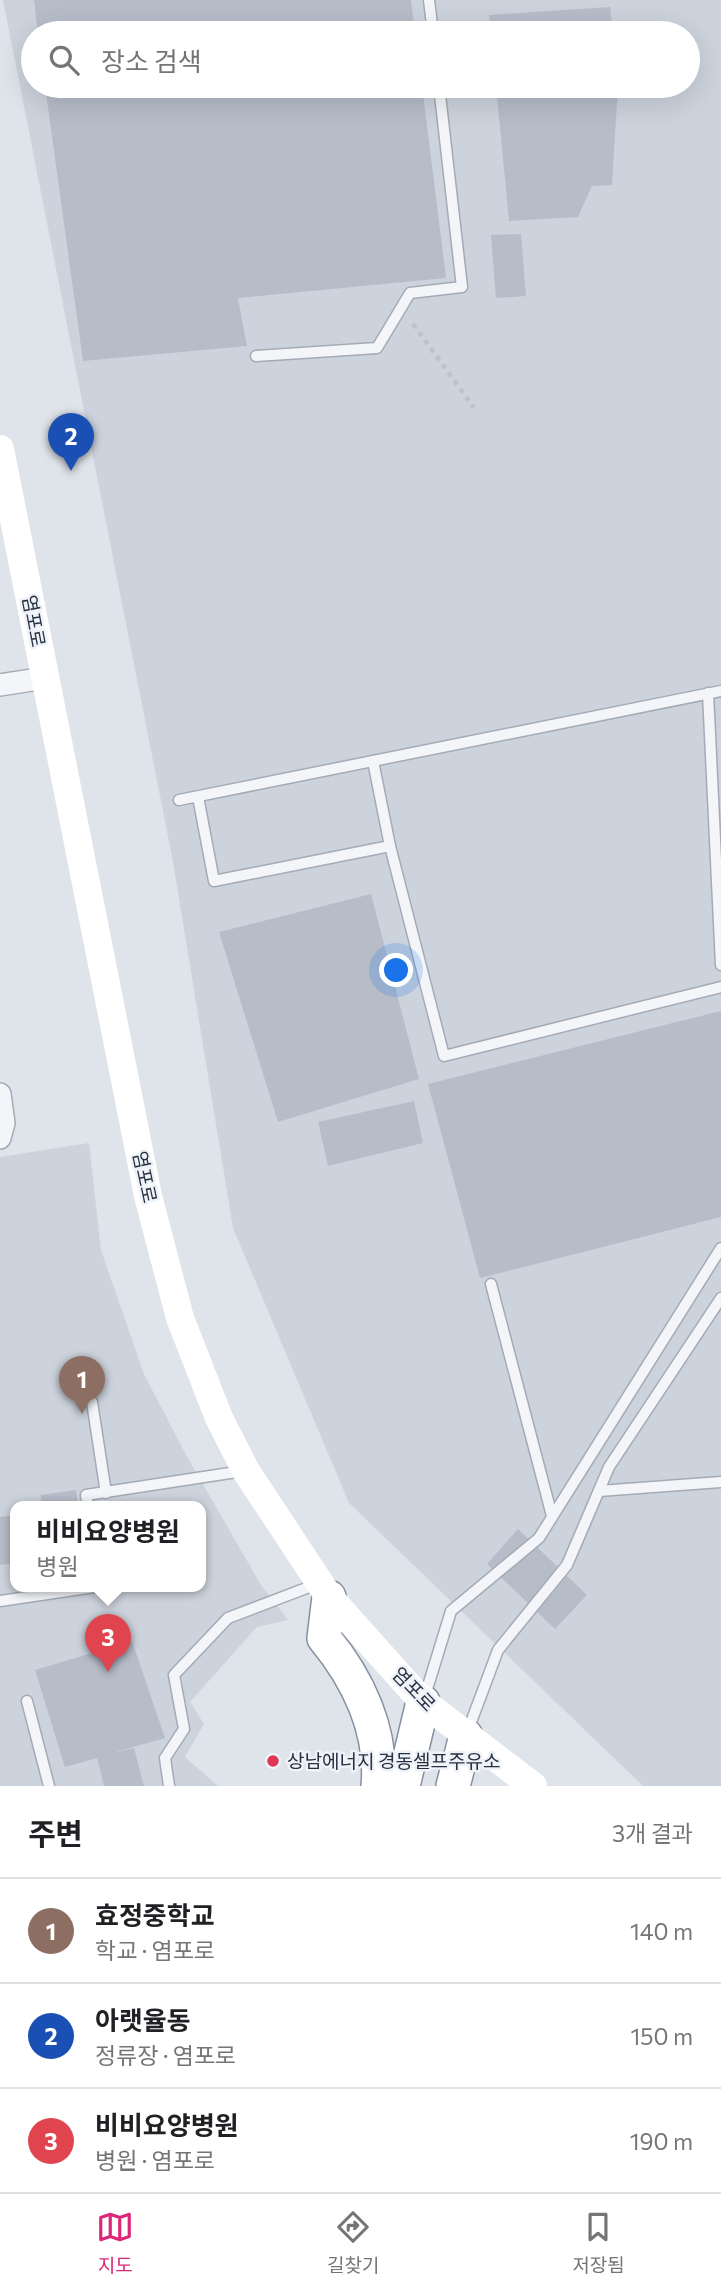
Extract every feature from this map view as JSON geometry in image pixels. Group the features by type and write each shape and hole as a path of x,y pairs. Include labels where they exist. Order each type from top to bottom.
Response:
{"highway":[{"path":"325,1590 324,1638 344,1662 372,1723 378,1751 378,1786"},
{"path":"403,1786 423,1702"},
{"path":"453,1786 466,1736"}],"main road":[{"name":"염포로","path":"0,449 148,1196 180,1318 219,1418 246,1471 325,1590 423,1702 533,1786"}],"street":[{"path":"0,685 45,678"},
{"path":"0,1094 4,1123 0,1138"}],"lane":[{"path":"429,0 432,21"},
{"path":"256,356 377,348 410,293 462,287 440,98"},
{"path":"179,800 721,691"},
{"path":"709,693 721,965"},
{"path":"373,761 390,846 444,1056 721,987"},
{"path":"198,797 214,881 390,846"},
{"path":"423,1702 451,1611 539,1538 721,1248"},
{"path":"491,1284 552,1516"},
{"path":"466,1736 498,1650 567,1564 610,1467 721,1298"},
{"path":"92,1402 106,1493"},
{"path":"87,1501 86,1495 246,1471"},
{"path":"599,1491 721,1482"},
{"path":"169,1786 165,1758 184,1729 174,1675 228,1618 325,1590"},
{"path":"0,1601 61,1592"},
{"path":"27,1701 49,1786"}],"path":[{"path":"401,308 474,408"}],"shaded area":[{"path":"3,0 721,0 721,1786 643,1786 349,1503 233,1228 173,862 22,98 700,98 700,21 21,21 21,91"},
{"path":"89,1143 101,1250 144,1374 185,1453 261,1585 288,1620 257,1627 190,1702 204,1724 185,1757 218,1786 0,1786 0,1157"}],"building":[{"path":"34,0 411,0 414,21 37,21"},
{"path":"610,7 612,21 490,21 489,15"},
{"path":"47,98 424,98 446,278 238,298 247,346 83,361"},
{"path":"497,98 617,98 612,185 592,186 578,217 509,221"},
{"path":"521,234 526,296 496,298 491,235"},
{"path":"371,894 419,1079 278,1122 219,932"},
{"path":"721,1011 721,1217 480,1278 428,1084"},
{"path":"414,1101 423,1143 328,1166 318,1122"},
{"path":"76,1490 77,1501 42,1501 41,1495"},
{"path":"10,1516 10,1564 0,1565 0,1517"},
{"path":"518,1529 587,1595 555,1629 487,1564"},
{"path":"132,1641 165,1738 109,1754 134,1748 144,1786 104,1786 97,1758 65,1767 35,1670"}],"place":[{"name":"아랫율동","path":"71,471"},
{"name":"효정중학교","path":"82,1414"},
{"name":"비비요양병원","path":"108,1672"},
{"name":"상남에너지 경동셀프주유소","path":"273,1761"}]}
